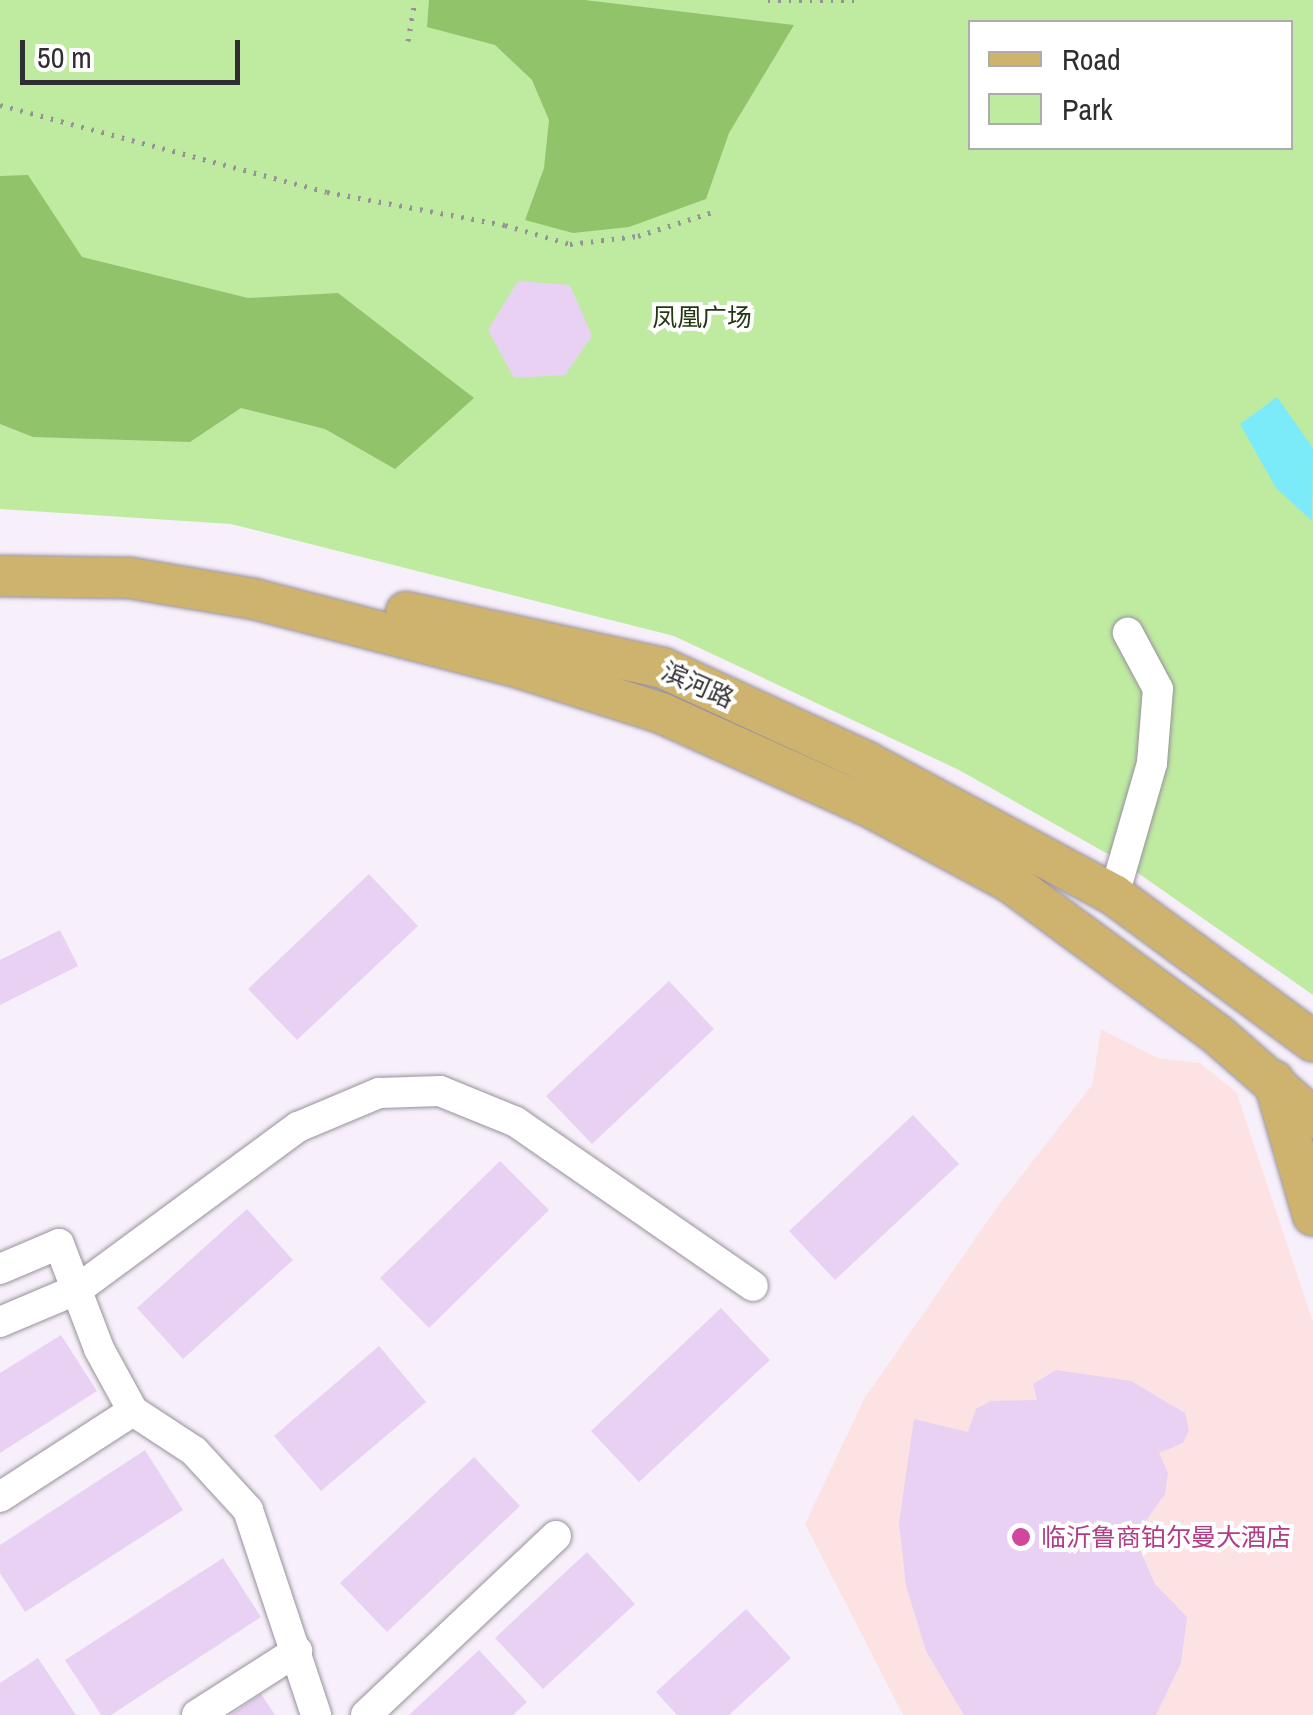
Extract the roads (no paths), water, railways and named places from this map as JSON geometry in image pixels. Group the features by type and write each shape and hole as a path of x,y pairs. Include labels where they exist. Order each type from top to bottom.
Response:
{"main road":[{"name":"滨河路","path":"0,554 153,561 664,668 866,762 1114,895 1313,1042"},
{"name":"滨河路","path":"0,576 130,578 254,599 518,667 661,713 872,808 1010,882 1274,1082 1313,1118"},
{"path":"1274,1082 1313,1215"}],"street":[{"path":"1114,895 1152,763 1158,689 1128,632"},
{"path":"0,1322 78,1289 298,1127 380,1093 440,1091 516,1122 753,1286"},
{"path":"0,1268 59,1244 99,1349 133,1411 194,1451 248,1510 316,1715"},
{"path":"0,1497 133,1411"},
{"path":"366,1715 556,1536"},
{"path":"197,1715 297,1650"}],"water":[{"path":"1277,397 1313,448 1312,521 1276,488 1240,424"}],"place":[{"name":"临沂鲁商铂尔曼大酒店","path":"1021,1537"}],"park label":[{"name":"凤凰广场","path":"702,317"}]}
